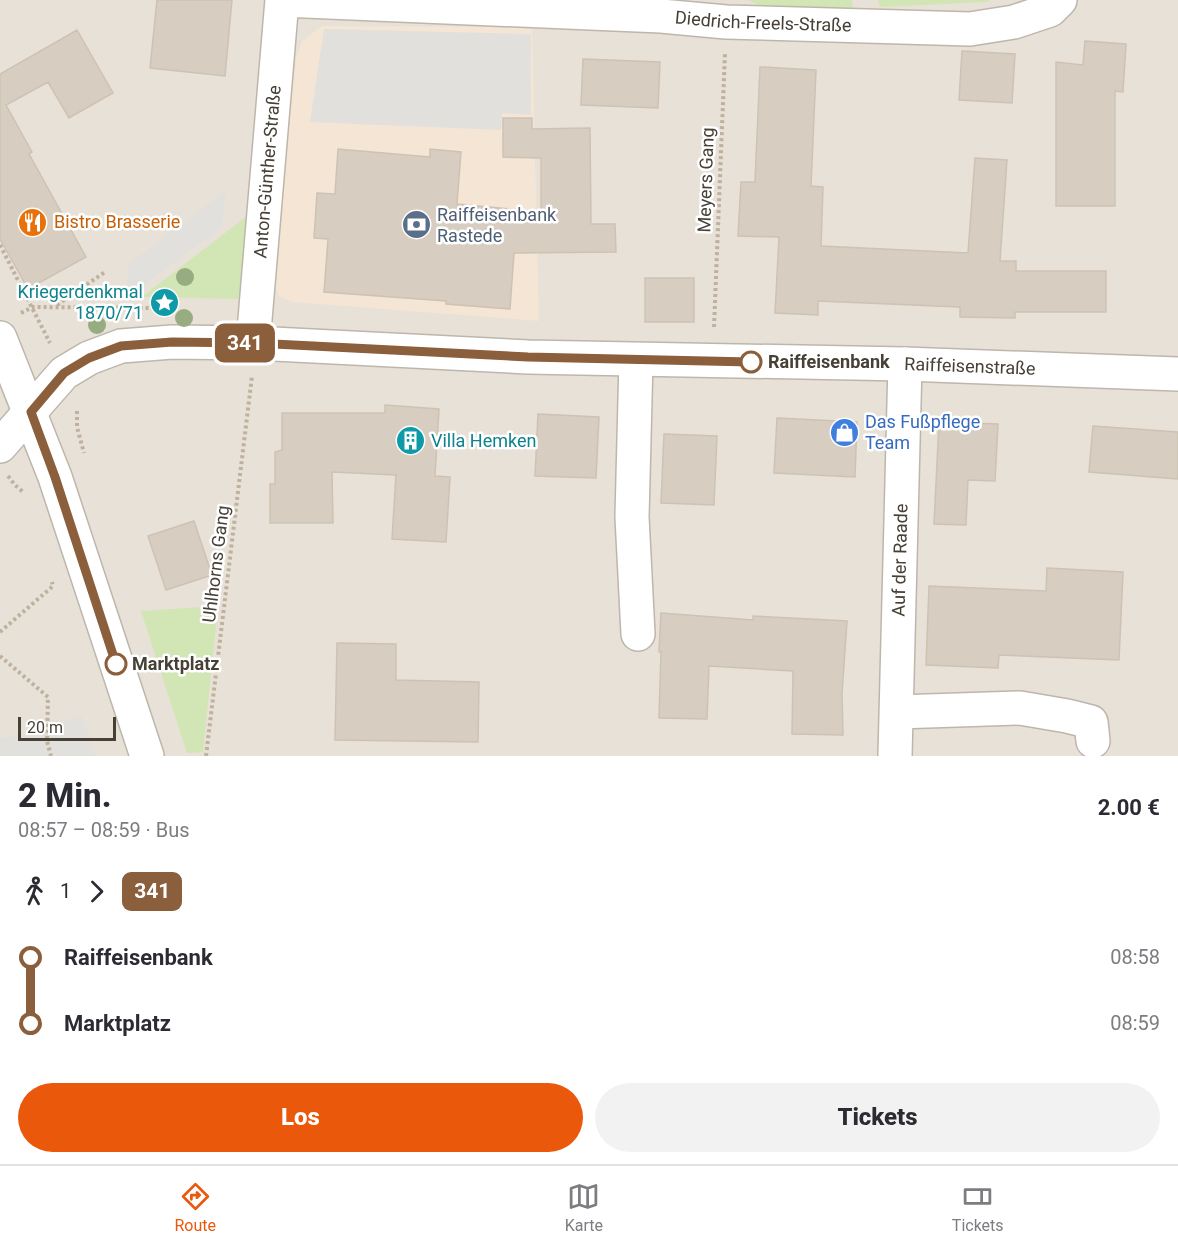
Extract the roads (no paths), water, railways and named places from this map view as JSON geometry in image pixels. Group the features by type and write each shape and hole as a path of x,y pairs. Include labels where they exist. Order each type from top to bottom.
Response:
{"street":[{"name":"Diedrich-Freels-Straße","path":"282,0 661,8 726,22 970,29 1014,22 1050,9 1060,0"},
{"name":"Anton-Günther-Straße","path":"253,343 282,0"},
{"path":"0,338 55,477 147,756"},
{"name":"Raiffeisenstraße","path":"0,446 64,373 89,358 121,346 172,342 253,343 636,360 905,364 1178,374"},
{"path":"636,360 632,518 638,634"},
{"name":"Auf der Raade","path":"895,756 905,364"},
{"path":"897,712 1020,708 1091,722 1093,741"}],"place":[{"name":"Bistro Brasserie","path":"33,222"},
{"name":"Raiffeisenbank Rastede","path":"416,225"},
{"name":"Kriegerdenkmal 1870/71","path":"164,302"},
{"name":"Raiffeisenbank","path":"751,362"},
{"name":"Das Fußpflege Team","path":"844,432"},
{"name":"Villa Hemken","path":"410,441"},
{"name":"Marktplatz","path":"116,664"}]}
